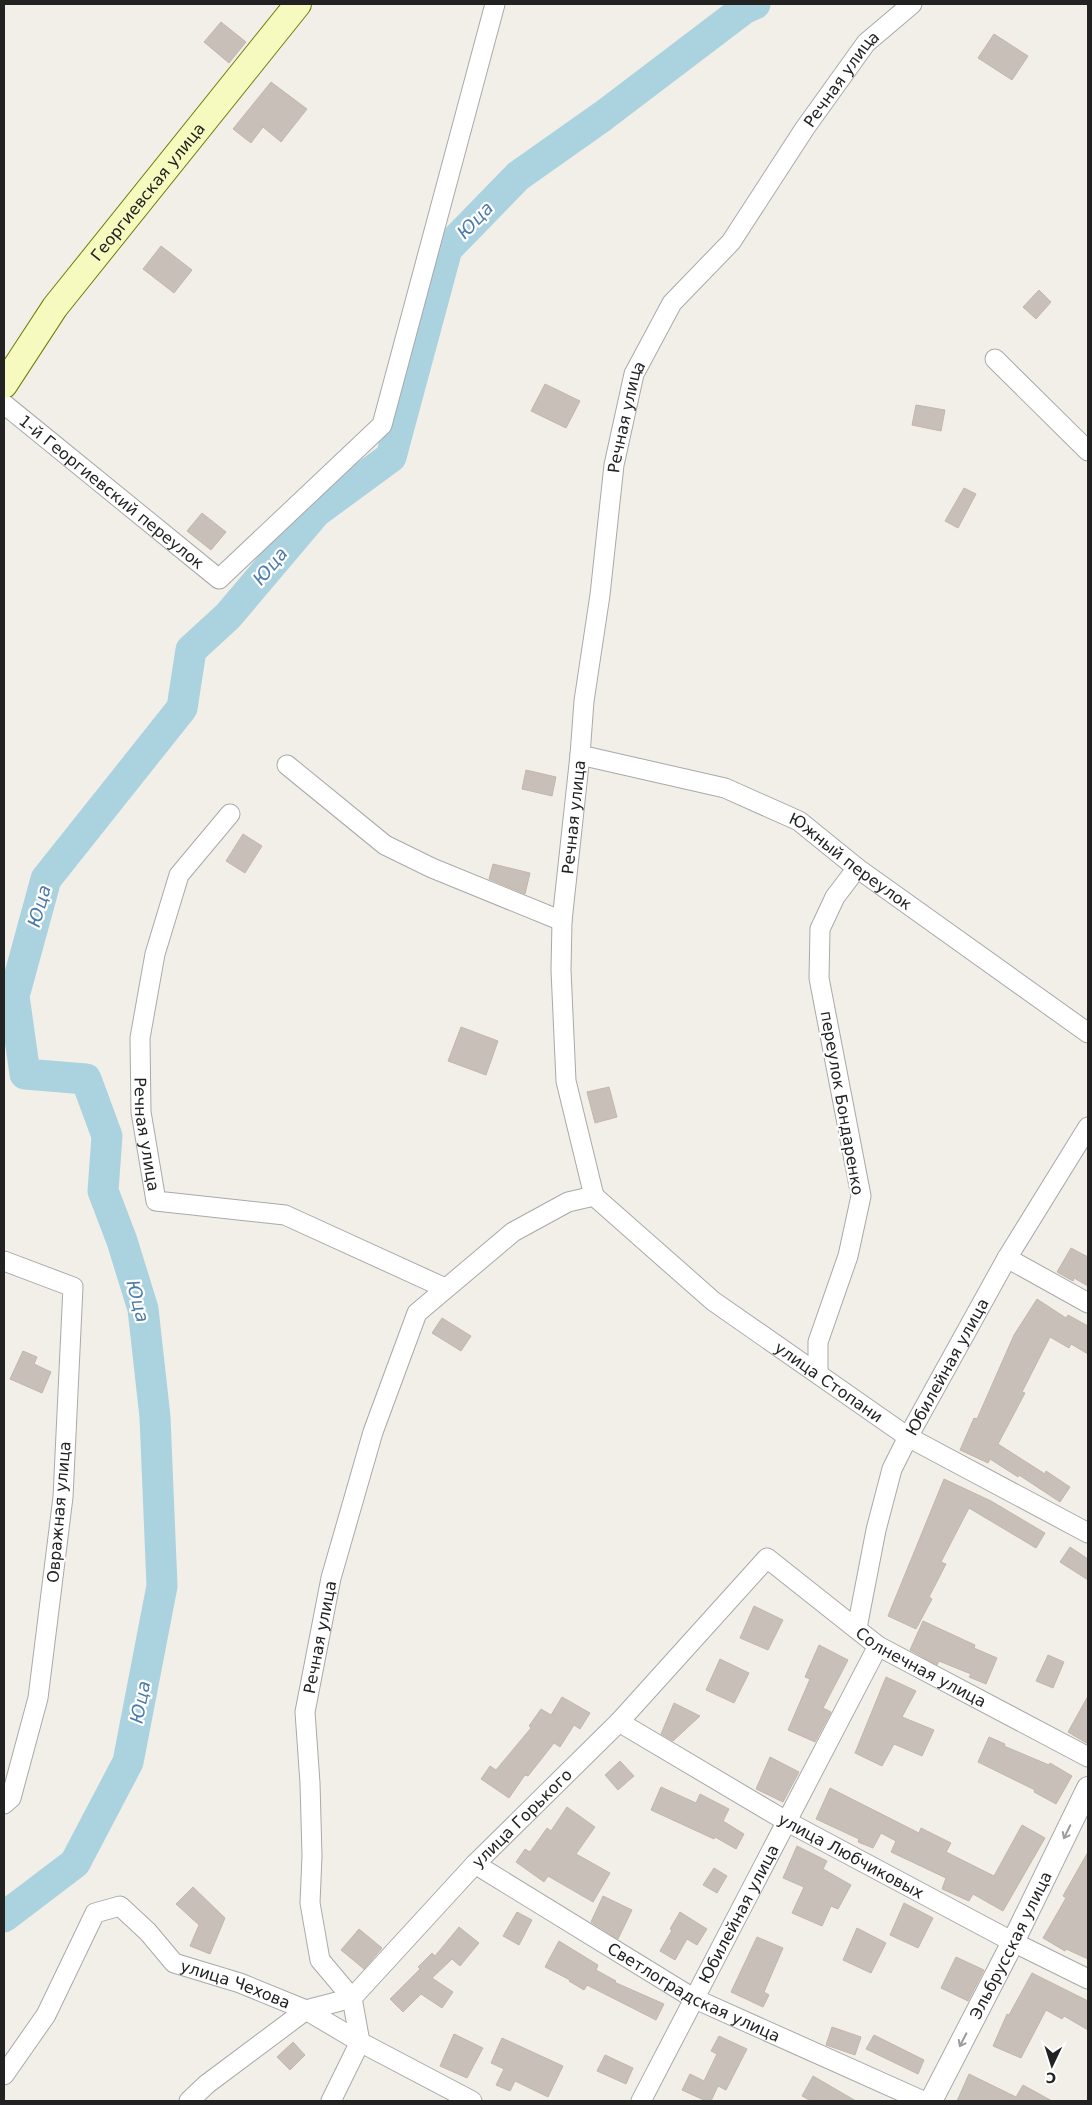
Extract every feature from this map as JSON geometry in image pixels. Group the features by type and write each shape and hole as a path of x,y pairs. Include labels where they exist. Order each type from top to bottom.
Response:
{"main road":[{"name":"Георгиевская улица","path":"4,385 55,307 298,4"}],"street":[{"name":"1-й Георгиевский переулок","path":"4,404 220,579 382,425 495,4"},
{"name":"Речная улица","path":"352,1998 320,1960 310,1903 312,1856 311,1801 305,1712 331,1578 373,1432 416,1313 513,1232 568,1202 594,1196 566,1082 561,970 562,921 584,701 600,595 614,465 634,374 672,303 731,242 805,128 866,43 912,4"},
{"path":"995,359 1088,451"},
{"name":"Южный переулок","path":"580,755 725,788 799,820 857,868 1088,1033"},
{"path":"287,765 385,844 432,868 562,921"},
{"name":"Речная улица","path":"230,814 179,875 155,954 140,1038 142,1112 156,1201 285,1216 445,1288"},
{"name":"переулок Бондаренко","path":"818,1373 818,1342 848,1256 861,1196 839,1076 818,978 820,929 835,897 857,868"},
{"name":"Юбилейная улица","path":"857,1628 876,1530 892,1470 908,1437 1007,1258 1088,1127"},
{"name":"улица Стопани","path":"594,1196 713,1301 908,1437 1088,1533"},
{"path":"1007,1258 1088,1303"},
{"name":"Овражная улица","path":"4,1262 73,1287 63,1497 38,1698 11,1798 4,1804"},
{"name":"улица Горького","path":"352,1998 475,1864 619,1722 767,1558"},
{"name":"Солнечная улица","path":"767,1558 878,1646 1088,1757"},
{"name":"Юбилейная улица","path":"641,2101 878,1646"},
{"name":"улица Любчиковых","path":"619,1722 786,1821 1013,1942 1088,1979"},
{"name":"Эльбрусская улица","path":"931,2101 1013,1942 1088,1788"},
{"name":"Светлоградская улица","path":"475,1864 693,1998 923,2101"},
{"name":"улица Чехова","path":"4,2075 46,2015 95,1913 120,1906 148,1932 174,1963 240,1983 306,2010 360,2042 472,2101"},
{"path":"189,2101 207,2084 306,2010 352,1998 360,2042 331,2101"}],"building":[{"path":"221,22 246,42 229,63 204,42"},
{"path":"994,34 1028,56 1012,80 978,58"},
{"path":"271,82 307,109 281,142 263,127 251,143 233,129"},
{"path":"161,246 192,270 174,293 143,269"},
{"path":"1039,290 1051,302 1036,319 1023,307"},
{"path":"545,384 580,401 566,428 531,411"},
{"path":"916,405 945,410 941,431 912,425"},
{"path":"964,488 976,494 958,528 945,521"},
{"path":"202,513 226,532 211,550 187,531"},
{"path":"526,770 556,777 552,796 522,789"},
{"path":"243,834 262,846 245,873 226,861"},
{"path":"493,864 530,873 525,894 489,879"},
{"path":"461,1027 498,1041 486,1075 448,1061"},
{"path":"609,1087 617,1117 595,1123 587,1092"},
{"path":"1071,1248 1088,1257 1088,1286 1074,1278 1073,1281 1057,1272"},
{"path":"1037,1299 1066,1318 1068,1315 1088,1326 1088,1354 1071,1344 1069,1348 1050,1337 1022,1392 1025,1393 998,1444 1045,1474 1046,1471 1070,1487 1060,1502 1019,1475 1018,1477 990,1459 988,1463 960,1450 974,1418 977,1419 1014,1335"},
{"path":"442,1318 471,1336 461,1351 432,1333"},
{"path":"23,1351 37,1357 34,1364 51,1372 42,1393 10,1379"},
{"path":"944,1479 991,1501 1045,1533 1036,1548 969,1508 941,1562 946,1564 929,1597 932,1599 916,1629 888,1616"},
{"path":"1070,1547 1088,1559 1088,1580 1060,1562"},
{"path":"754,1606 783,1620 768,1650 740,1638"},
{"path":"923,1621 975,1645 974,1648 997,1658 986,1684 969,1677 971,1674 939,1661 937,1665 910,1650"},
{"path":"819,1645 848,1660 823,1708 831,1712 815,1742 788,1730 810,1679 805,1677"},
{"path":"1048,1655 1064,1662 1053,1688 1036,1681"},
{"path":"720,1659 749,1673 734,1703 706,1690"},
{"path":"886,1677 916,1691 902,1717 934,1730 922,1756 894,1744 882,1766 855,1753"},
{"path":"1088,1696 1088,1744 1068,1732"},
{"path":"562,1697 590,1713 580,1729 574,1725 560,1747 554,1743 528,1776 525,1775 509,1798 481,1779 490,1766 496,1770 531,1728 529,1726 541,1709 551,1715"},
{"path":"674,1703 700,1716 673,1741 661,1734"},
{"path":"989,1737 1005,1744 1004,1746 1049,1765 1050,1763 1072,1776 1056,1804 1034,1792 1035,1790 978,1762"},
{"path":"770,1757 799,1772 783,1802 756,1789"},
{"path":"620,1761 634,1776 618,1790 605,1775"},
{"path":"661,1787 696,1803 700,1794 729,1809 723,1821 744,1834 736,1849 715,1837 714,1839 651,1810"},
{"path":"830,1788 919,1833 921,1828 951,1843 946,1852 994,1876 1022,1825 1045,1838 1003,1911 973,1894 969,1901 942,1889 946,1878 891,1852 896,1841 881,1833 873,1848 858,1842 859,1839 816,1819"},
{"path":"567,1807 595,1827 576,1854 610,1873 593,1902 548,1876 544,1882 516,1862 525,1849 530,1852 547,1828 551,1831"},
{"path":"797,1846 827,1861 823,1869 851,1885 838,1909 831,1906 822,1926 792,1913 804,1887 783,1878"},
{"path":"1088,1852 1088,1959 1066,1949 1065,1951 1043,1938 1066,1898 1063,1896"},
{"path":"714,1868 727,1876 717,1893 703,1885"},
{"path":"193,1887 225,1918 210,1954 190,1946 199,1925 176,1904"},
{"path":"603,1896 632,1910 618,1939 591,1922"},
{"path":"904,1903 933,1918 918,1948 890,1935"},
{"path":"517,1912 532,1920 519,1945 503,1936"},
{"path":"680,1912 707,1929 697,1945 687,1939 675,1960 660,1951"},
{"path":"459,1927 479,1943 460,1966 452,1959 432,1978 453,1992 442,2008 421,1994 403,2012 390,1999 420,1969 418,1967 432,1953 435,1956"},
{"path":"857,1928 886,1943 871,1973 843,1960"},
{"path":"359,1929 382,1948 364,1969 341,1950"},
{"path":"757,1937 783,1948 764,1992 769,1995 763,2007 731,1992"},
{"path":"559,1941 598,1965 596,1970 616,1981 614,1982 664,2004 656,2020 587,1985 584,1990 570,1980 545,1967"},
{"path":"956,1957 984,1970 968,2001 941,1988"},
{"path":"1032,1973 1088,2001 1088,2030 1064,2016 1062,2019 1046,2010 1021,2058 993,2046 1007,2014 1009,2015"},
{"path":"832,2027 861,2037 855,2055 826,2045"},
{"path":"454,2034 483,2048 467,2078 440,2066"},
{"path":"874,2035 924,2060 918,2074 866,2049"},
{"path":"719,2036 747,2049 726,2090 718,2086 711,2101 706,2101 682,2090 690,2074 704,2081 717,2054 711,2051"},
{"path":"502,2038 563,2066 548,2097 515,2081 510,2091 496,2085 504,2069 491,2063"},
{"path":"293,2042 305,2055 290,2070 277,2057"},
{"path":"605,2055 633,2068 626,2084 597,2071"},
{"path":"969,2074 1016,2097 1023,2085 1052,2101 957,2101"},
{"path":"813,2076 856,2101 811,2101 802,2096"}],"waterway":[{"name":"Юца","path":"4,1917 75,1863 128,1762 162,1586 155,1417 143,1309 122,1241 103,1191 107,1136 86,1079 25,1074 14,996 46,879 182,708 191,650 228,616 316,512 391,457 447,249 518,176 603,116 744,9 755,4"}]}
